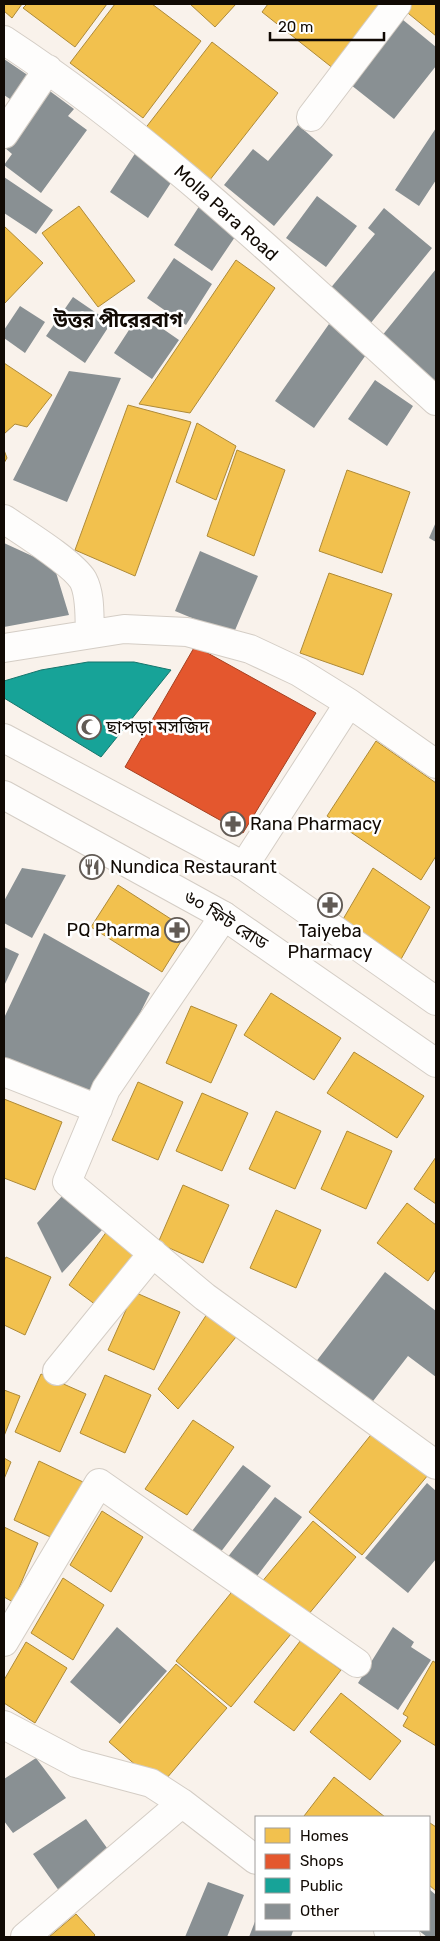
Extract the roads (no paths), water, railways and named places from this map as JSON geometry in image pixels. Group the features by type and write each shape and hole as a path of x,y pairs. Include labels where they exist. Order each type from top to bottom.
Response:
{"street":[{"path":"311,117 397,4"},
{"name":"Molla Para Road","path":"4,40 48,69 175,167 436,401"},
{"path":"4,134 48,69"},
{"path":"4,519 64,562 82,580 89,603 90,634"},
{"path":"4,648 124,629 187,632 250,649 300,672 436,764"},
{"path":"244,866 348,703"},
{"path":"4,738 244,866 436,1001"},
{"name":"৬০ ফিট রোড","path":"4,795 224,916 436,1063"},
{"path":"224,916 106,1088 68,1182 205,1297 436,1465"},
{"path":"4,1072 98,1110"},
{"path":"58,1371 153,1253"},
{"path":"4,1642 99,1483 357,1663"},
{"path":"4,1725 76,1763 151,1784 182,1803 255,1859"},
{"path":"25,1937 182,1803"},
{"path":"391,1931 406,1937"}],"place":[{"name":"ছাপড়া মসজিদ","path":"89,727"},
{"name":"Rana Pharmacy","path":"233,824"},
{"name":"Nundica Restaurant","path":"92,867"},
{"name":"Taiyeba Pharmacy","path":"330,905"},
{"name":"PQ Pharma","path":"177,930"}],"district":[{"name":"উত্তর পীরেরবাগ","path":"118,320"}]}
